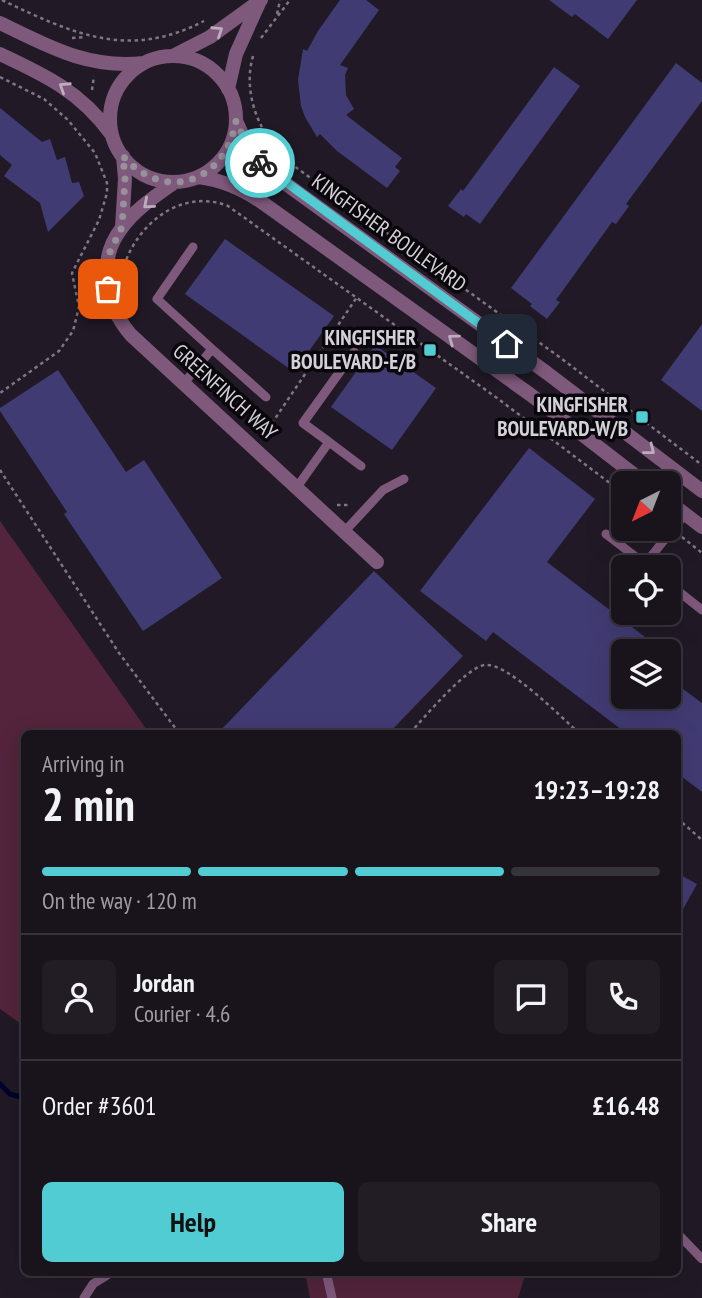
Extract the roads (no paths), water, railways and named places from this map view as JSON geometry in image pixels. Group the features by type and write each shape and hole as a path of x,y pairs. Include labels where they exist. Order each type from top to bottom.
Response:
{"street":[{"path":"0,23 56,50 96,63 122,65 173,55 210,37 261,1"},
{"path":"228,89 236,54 261,1"},
{"path":"0,54 52,80 83,102 112,135 123,156 139,172 163,182 198,177 217,179 263,203 531,395 629,471"},
{"path":"173,55 190,59 211,70 228,89 233,102 236,121 227,152 219,163 198,177"},
{"path":"112,135 110,122 113,100 125,79 143,63"},
{"name":"KINGFISHER BOULEVARD","path":"236,121 250,151 264,168 547,373 702,491"},
{"name":"GREENFINCH WAY","path":"122,227 125,179 123,156"},
{"name":"GREENFINCH WAY","path":"175,182 122,227 111,247 106,267 111,303 121,324 377,562"},
{"path":"681,511 702,527"}],"lane":[{"path":"193,247 157,299 266,397"},
{"path":"184,383 212,349"},
{"path":"354,352 303,423 361,466"},
{"path":"297,487 329,442"},
{"path":"345,531 383,490 404,479"},
{"path":"654,555 685,514"},
{"path":"606,534 632,555"},
{"path":"681,593 702,610"},
{"path":"681,1237 702,1259"},
{"path":"84,1298 93,1284 105,1276"},
{"path":"327,1276 332,1298"}],"waterway":[{"path":"0,1084 10,1094 21,1097"}],"place":[{"name":"KINGFISHER BOULEVARD-E/B","path":"430,350"},
{"name":"KINGFISHER BOULEVARD-W/B","path":"642,417"}]}
